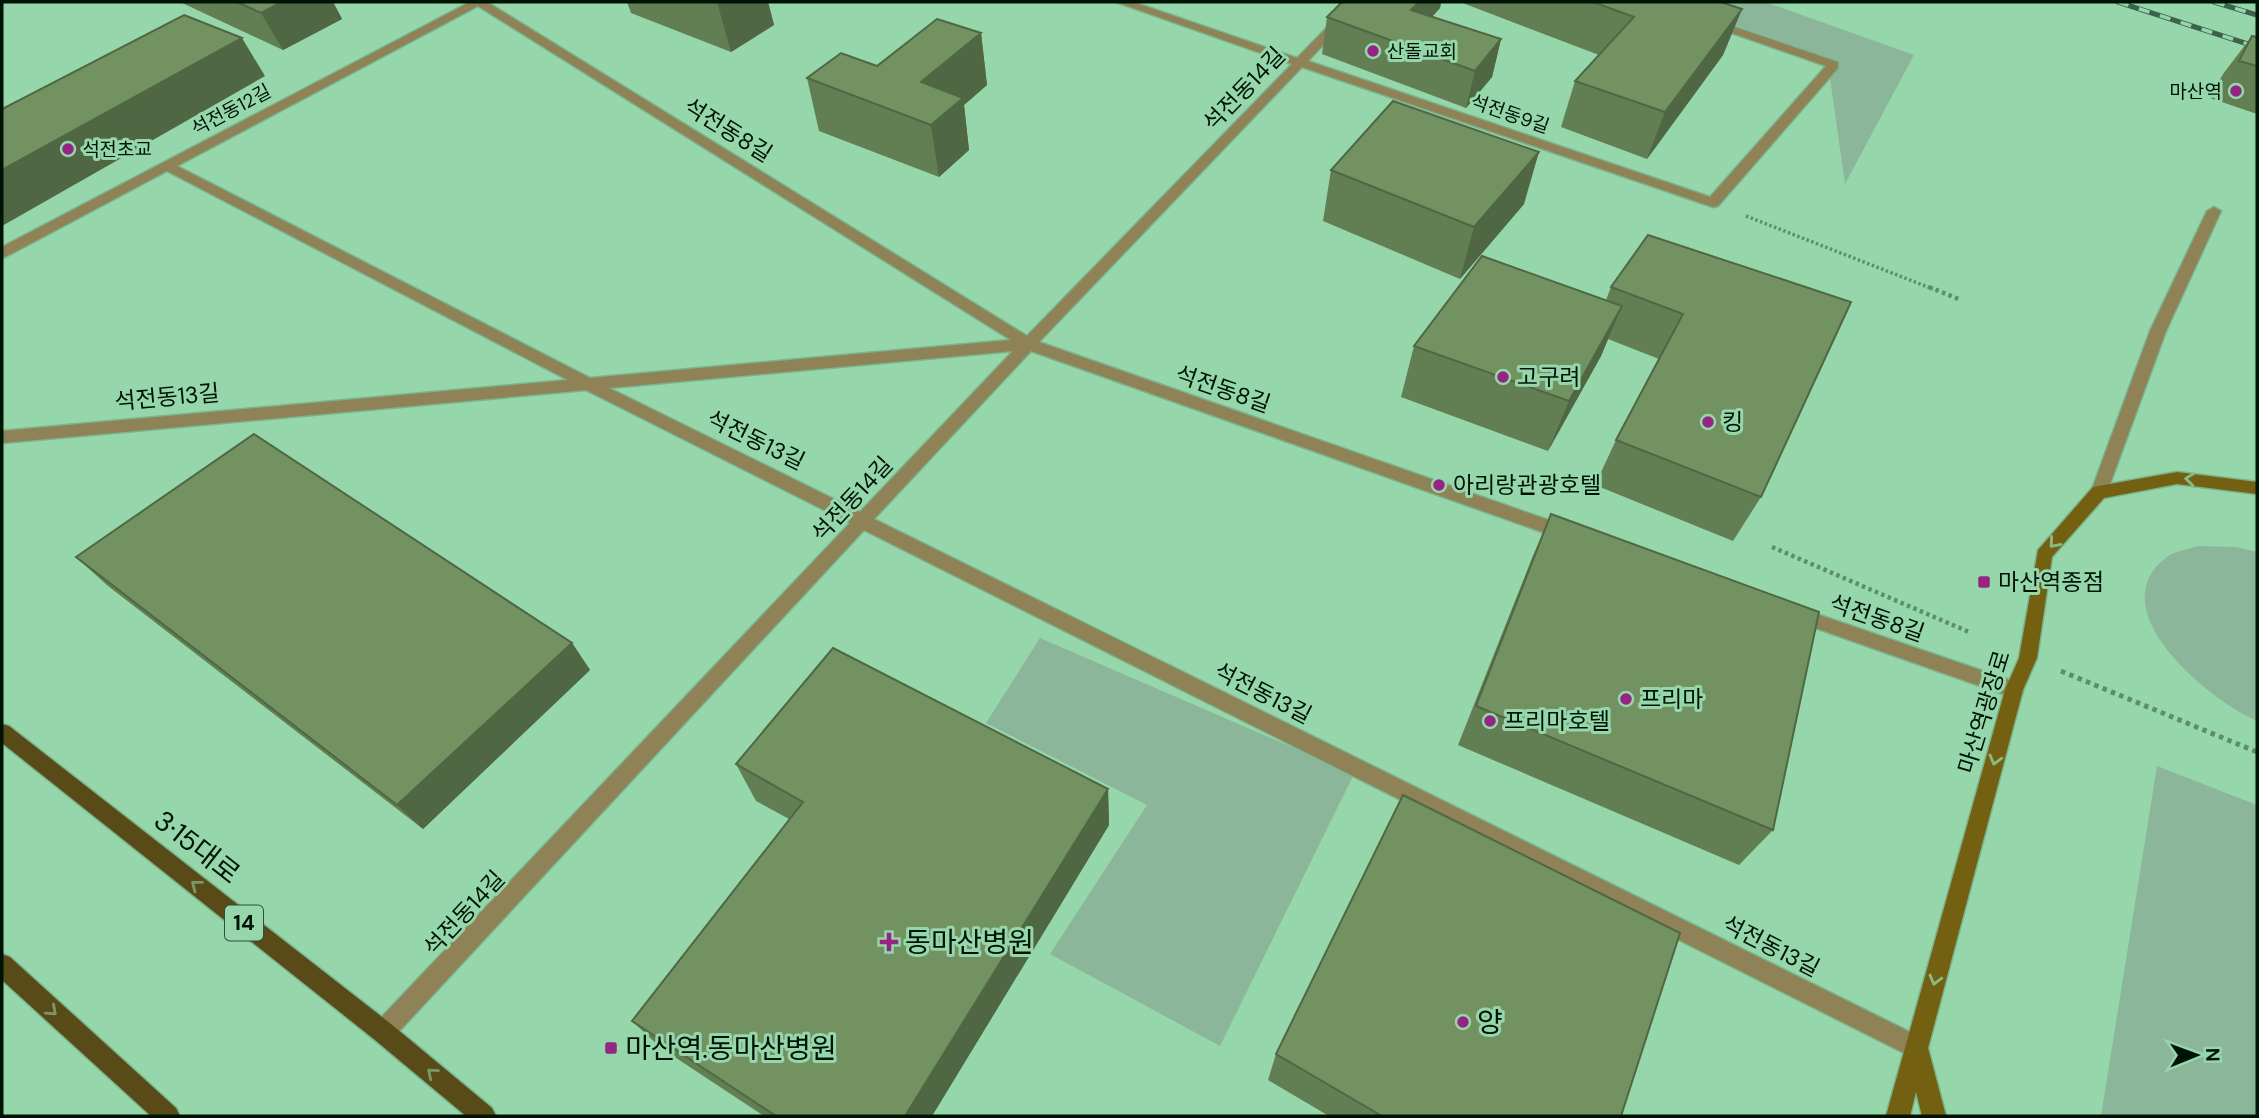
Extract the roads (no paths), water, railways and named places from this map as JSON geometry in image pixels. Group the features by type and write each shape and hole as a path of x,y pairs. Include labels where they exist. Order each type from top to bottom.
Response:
{"main road":[{"path":"2099,492 2177,478 2257,488"},
{"name":"마산역광장로","path":"1898,1116 2014,690 2028,658 2044,555 2099,492"},
{"name":"3·15대로","path":"2,732 383,1032 484,1116"},
{"path":"2,965 168,1116"},
{"path":"1916,1046 1934,1116"}],"street":[{"name":"석전동12길","path":"2,253 478,2"},
{"name":"석전동8길","path":"478,2 1028,344 1580,538"},
{"name":"석전동9길","path":"1122,2 1713,203 1834,65 1705,20"},
{"name":"석전동14길","path":"383,1032 1028,344 1358,2"},
{"name":"석전동13길","path":"167,166 588,384 1916,1046"},
{"path":"2099,492 2158,331 2214,211"},
{"name":"석전동13길","path":"2,437 1028,344"},
{"name":"석전동8길","path":"1777,607 2014,690"}],"railway":[{"path":"2118,2 2257,47"},
{"path":"2214,2 2257,15"}],"place":[{"name":"산돌교회","path":"1373,51"},
{"name":"마산역","path":"2236,91"},
{"name":"석전초교","path":"68,149"},
{"name":"고구려","path":"1503,377"},
{"name":"킹","path":"1708,422"},
{"name":"아리랑관광호텔","path":"1439,485"},
{"name":"마산역종점","path":"1984,582"},
{"name":"프리마","path":"1626,699"},
{"name":"프리마호텔","path":"1490,721"},
{"name":"동마산병원","path":"889,942"},
{"name":"양","path":"1463,1022"},
{"name":"마산역.동마산병원","path":"611,1048"}]}
